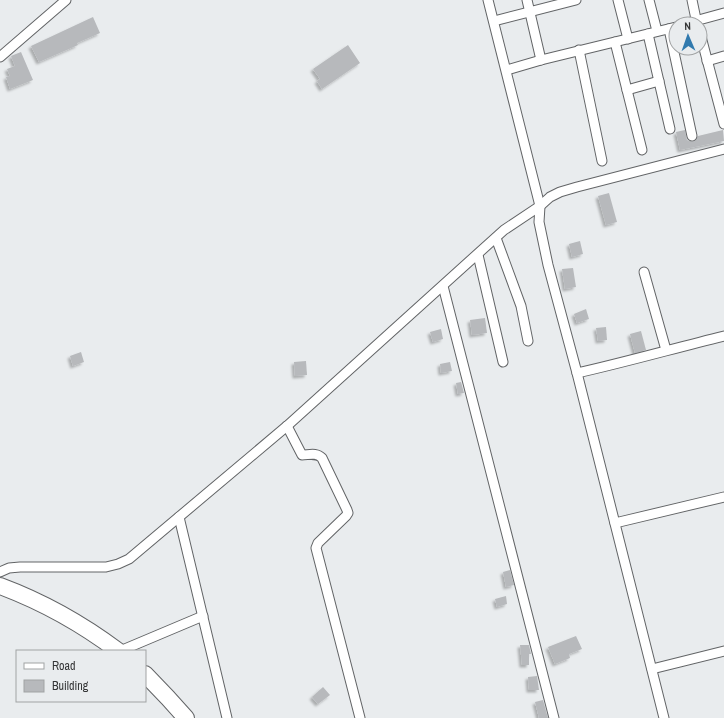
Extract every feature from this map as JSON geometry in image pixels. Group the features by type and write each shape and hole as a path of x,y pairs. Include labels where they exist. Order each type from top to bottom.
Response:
{"highway":[{"path":"0,586 63,614 118,650"},
{"path":"0,596 27,607 56,622 100,650"},
{"path":"146,675 186,718"},
{"path":"146,689 173,718"}],"street":[{"path":"0,57 66,0"},
{"path":"488,0 507,70 540,206 539,222 542,242 577,373 664,718"},
{"path":"527,0 541,60"},
{"path":"618,0 628,39"},
{"path":"692,0 696,16"},
{"path":"494,21 570,1"},
{"path":"652,1 657,31"},
{"path":"708,18 724,13"},
{"path":"507,70 579,50 668,29"},
{"path":"648,34 670,129"},
{"path":"615,42 642,150"},
{"path":"579,50 602,162"},
{"path":"677,56 692,136"},
{"path":"706,56 724,124"},
{"path":"707,61 724,56"},
{"path":"627,90 659,81"},
{"path":"0,572 9,568 20,567 99,567 118,564 135,555 287,426 504,230 540,206 550,197 560,192 724,149"},
{"path":"496,238 521,306 528,341"},
{"path":"478,255 503,362"},
{"path":"644,272 666,350"},
{"path":"443,286 554,718"},
{"path":"577,373 619,364 666,350 724,336"},
{"path":"287,426 302,454 314,454 319,455 322,458 348,513 318,543 316,548 360,718"},
{"path":"615,524 724,497"},
{"path":"179,517 227,718"},
{"path":"121,650 203,616"},
{"path":"652,669 724,650"}],"building":[{"path":"93,17 100,33 77,43 78,45 39,62 31,46"},
{"path":"348,45 360,63 322,89 317,81 320,79 313,69"},
{"path":"21,52 33,80 10,89 6,77 10,76 7,69 15,66 11,56"},
{"path":"685,130 687,140 693,142 698,136 723,130 724,141 680,150 676,132"},
{"path":"609,193 617,222 606,225 598,196"},
{"path":"580,241 583,254 572,257 569,244"},
{"path":"573,268 576,287 565,289 562,269"},
{"path":"586,309 589,319 577,323 574,314"},
{"path":"485,318 487,333 472,335 470,320"},
{"path":"606,327 607,340 598,341 596,328"},
{"path":"441,329 443,339 433,342 430,332"},
{"path":"641,331 646,350 635,353 630,334"},
{"path":"81,352 84,362 73,366 70,356"},
{"path":"306,361 307,375 295,376 294,362"},
{"path":"450,362 452,371 441,373 440,364"},
{"path":"461,382 464,393 458,394 456,383"},
{"path":"510,570 514,585 506,587 503,572"},
{"path":"506,596 507,604 497,607 495,599"},
{"path":"576,636 582,649 569,654 570,658 555,664 548,647"},
{"path":"520,645 529,645 531,654 529,654 529,665 522,665"},
{"path":"537,676 539,690 529,690 528,677"},
{"path":"323,687 330,695 318,704 312,697"},
{"path":"543,700 548,718 539,718 535,702"}]}
